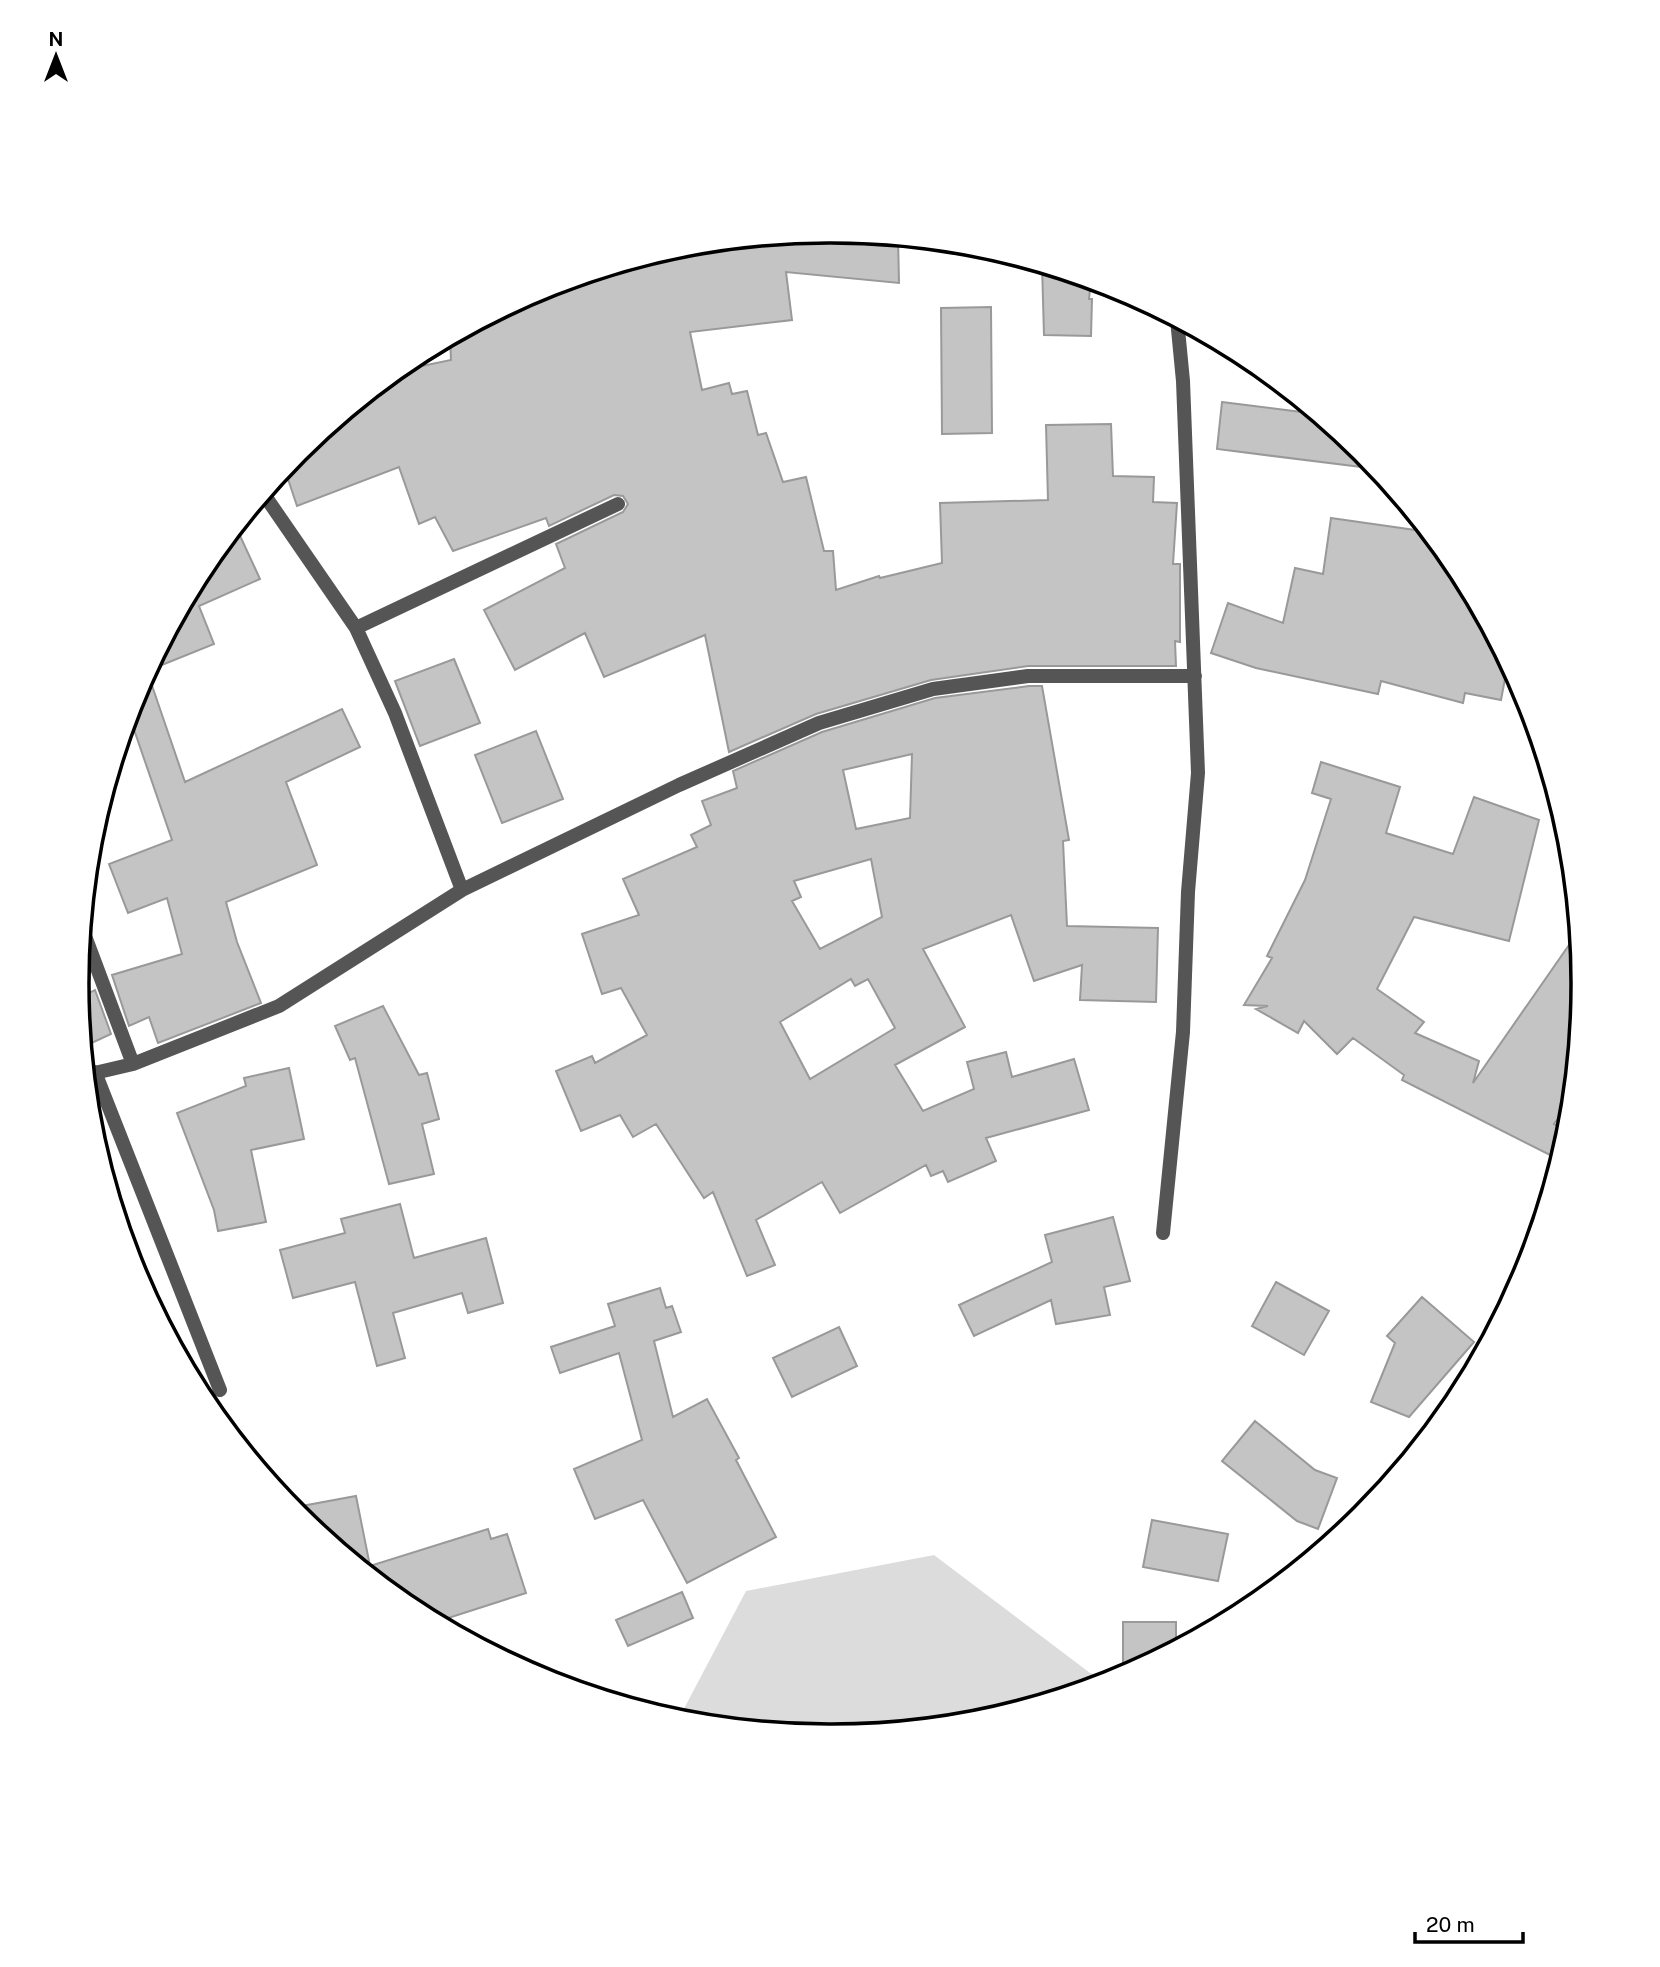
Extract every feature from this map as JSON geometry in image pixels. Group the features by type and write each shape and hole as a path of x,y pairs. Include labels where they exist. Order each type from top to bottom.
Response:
{"street":[{"path":"1163,1233 1183,1032 1188,892 1198,772 1183,381 1178,330"},
{"path":"268,501 356,628 395,713 462,890"},
{"path":"356,628 618,503"},
{"path":"95,1072 133,1064 279,1006 462,890 679,785 819,723 933,689 1028,677 1195,677"},
{"path":"90,950 133,1064"},
{"path":"98,1092 219,1390"}],"shaded area":[{"path":"934,1555 1095,1675 1022,1699 975,1710 878,1723 782,1723 683,1710 746,1591"}],"building":[{"path":"782,244 898,246 899,283 786,272 792,320 690,332 702,390 729,383 732,394 747,391 758,435 766,433 783,482 806,477 824,551 833,551 836,590 879,576 880,578 942,563 940,503 1048,500 1046,425 1111,424 1113,476 1154,477 1153,502 1177,503 1173,564 1180,564 1180,642 1175,641 1176,666 1028,666 931,680 816,714 729,752 705,635 604,677 585,633 515,670 484,610 565,568 556,544 623,512 628,504 623,496 614,495 549,526 546,518 453,551 435,517 419,524 399,467 297,506 288,479 379,396 421,366 451,360 450,348 502,319 592,282 638,268 733,249"},
{"path":"1042,274 1090,290 1091,336 1044,335"},
{"path":"991,307 992,433 942,434 941,308"},
{"path":"1222,402 1300,412 1361,467 1217,449"},
{"path":"1331,518 1416,530 1472,613 1494,656 1505,680 1501,700 1465,693 1463,703 1381,681 1378,694 1256,668 1211,653 1228,603 1283,623 1295,568 1323,574"},
{"path":"240,536 260,579 199,606 214,644 162,665 188,613"},
{"path":"454,659 480,723 420,746 395,681"},
{"path":"152,686 185,782 342,709 360,747 286,782 317,865 226,902 237,942 261,1003 158,1043 149,1017 129,1026 112,975 182,954 167,898 128,913 109,864 172,840 134,731"},
{"path":"1042,686 1069,840 1063,841 1067,926 1158,928 1156,1002 1080,1000 1082,965 1034,981 1011,915 923,949 965,1027 895,1065 923,1111 974,1089 967,1062 1006,1052 1012,1077 1074,1059 1089,1110 986,1138 996,1161 948,1182 943,1171 931,1176 926,1165 840,1213 822,1182 756,1220 775,1265 747,1276 713,1192 704,1198 656,1124 633,1137 620,1115 581,1131 556,1071 592,1056 595,1063 647,1035 621,988 602,994 582,934 639,915 623,879 697,847 691,835 711,825 702,801 737,788 733,771 822,732 935,698","holes":["912,754 910,818 856,829 843,770","871,859 882,917 820,949 792,901 801,897 794,881","851,979 855,986 868,979 895,1028 810,1079 780,1022"]},
{"path":"536,731 563,799 502,823 475,755"},
{"path":"1321,762 1400,787 1386,833 1453,854 1474,797 1539,820 1509,941 1414,917 1377,989 1424,1022 1415,1033 1479,1061 1473,1083 1569,944 1569,1032 1558,1118 1554,1124 1557,1128 1551,1155 1402,1080 1404,1075 1353,1038 1337,1054 1304,1021 1298,1033 1256,1009 1268,1006 1244,1005 1272,958 1267,956 1305,880 1331,799 1312,793"},
{"path":"95,990 111,1034 92,1043 91,1032 89,993"},
{"path":"383,1006 419,1075 427,1073 439,1119 422,1124 434,1174 389,1184 355,1058 350,1060 335,1026"},
{"path":"289,1068 304,1139 251,1150 266,1222 218,1231 214,1210 177,1113 246,1086 244,1078"},
{"path":"400,1204 414,1258 486,1238 503,1303 468,1313 462,1293 393,1313 405,1358 377,1366 355,1282 293,1298 280,1250 345,1233 341,1219"},
{"path":"1113,1217 1130,1281 1104,1287 1110,1315 1056,1324 1051,1300 974,1336 959,1305 1052,1262 1045,1235"},
{"path":"1276,1282 1329,1311 1304,1355 1252,1326"},
{"path":"660,1288 666,1308 672,1306 681,1332 654,1341 673,1417 707,1399 739,1458 736,1460 776,1537 687,1583 643,1500 595,1519 574,1469 642,1440 619,1353 560,1373 551,1347 615,1326 608,1304"},
{"path":"1422,1297 1474,1342 1409,1417 1371,1402 1395,1343 1387,1336"},
{"path":"839,1327 857,1366 792,1397 773,1358"},
{"path":"1255,1421 1315,1470 1337,1478 1318,1529 1297,1521 1222,1461"},
{"path":"356,1496 369,1563 342,1540 305,1505"},
{"path":"1152,1520 1228,1534 1218,1581 1143,1567"},
{"path":"488,1529 491,1539 507,1534 526,1593 449,1618 372,1565"},
{"path":"682,1592 693,1618 628,1646 616,1620"},
{"path":"1123,1622 1176,1622 1176,1638 1123,1664"}]}
